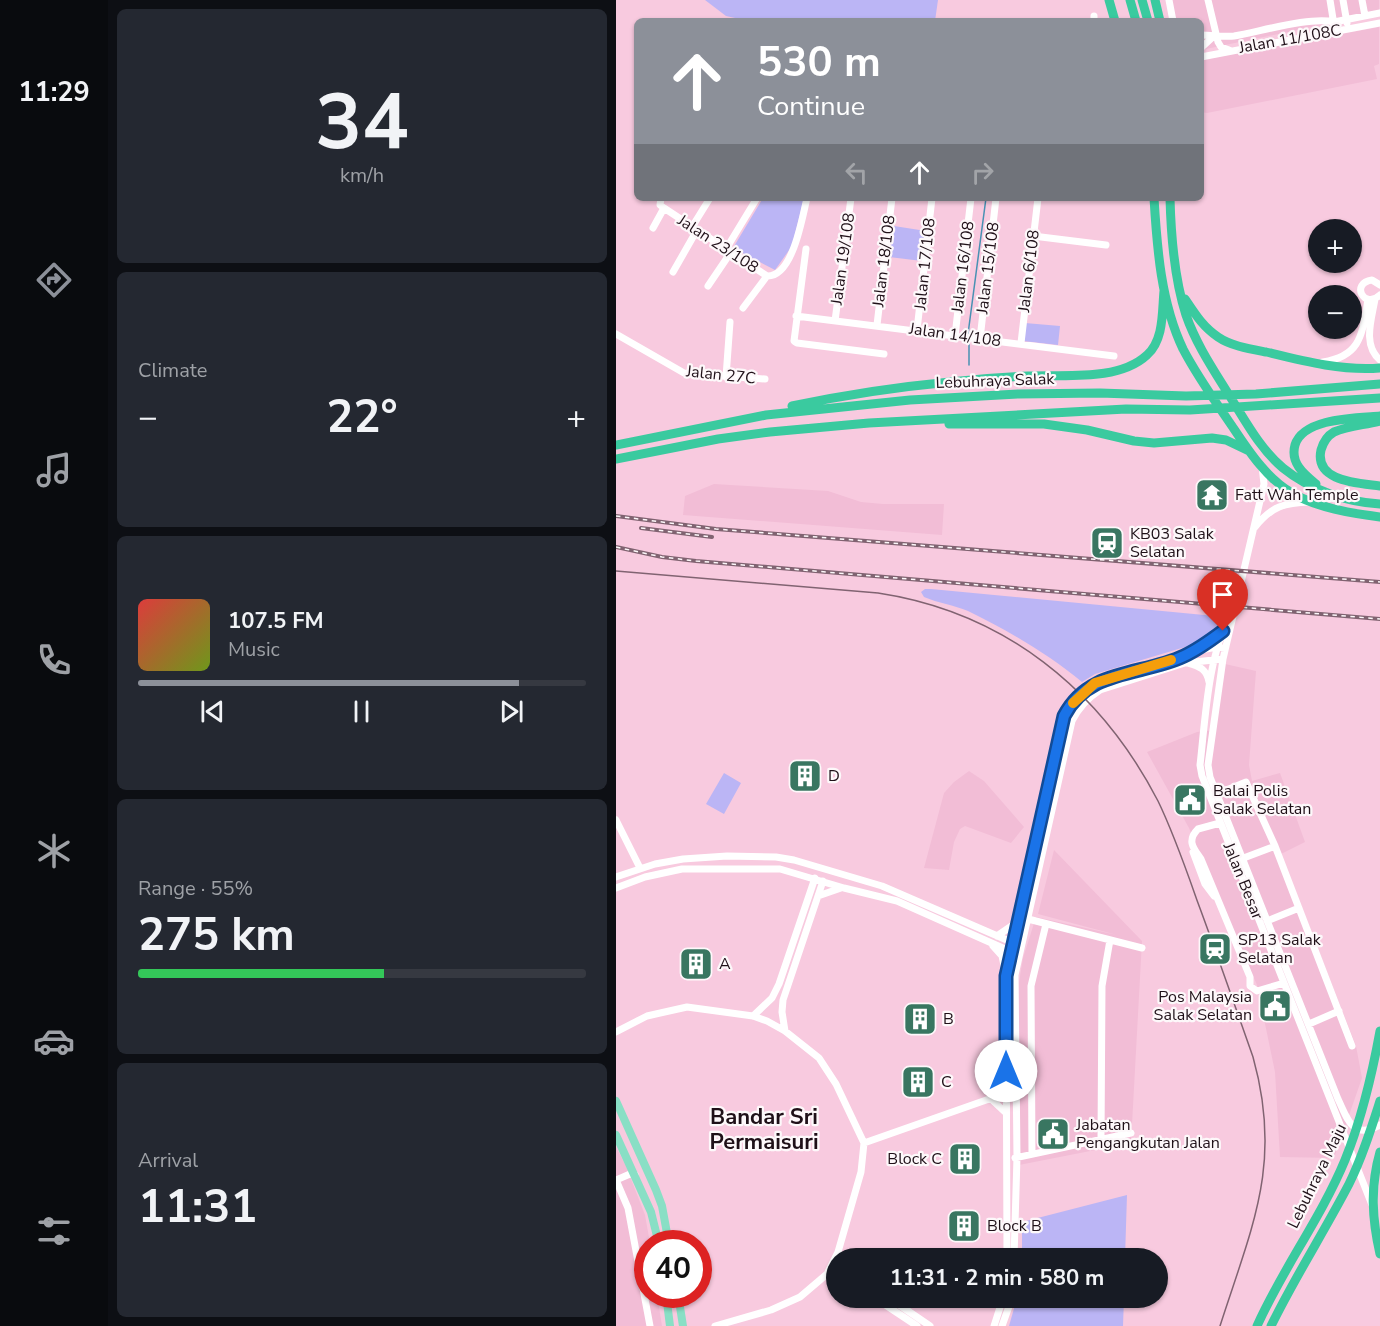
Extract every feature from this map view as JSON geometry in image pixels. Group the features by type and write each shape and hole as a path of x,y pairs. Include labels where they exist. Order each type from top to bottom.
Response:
{"highway":[{"path":"1109,0 1114,18"},
{"path":"1130,0 1135,18"},
{"path":"1142,0 1147,18"},
{"path":"1155,0 1159,18"},
{"path":"1153,201 1164,291 1182,347 1194,370 1251,452 1274,480 1292,493 1341,511 1380,517"},
{"path":"1170,201 1171,233 1186,315 1206,360 1265,449 1282,468 1305,483 1346,500 1380,504"},
{"path":"766,415 784,408 833,397 887,389 1029,376 1086,375 1116,371 1132,365 1147,355 1158,339 1164,291"},
{"path":"1180,292 1204,327 1220,339 1315,364 1364,369 1380,368"},
{"name":"Lebuhraya Salak","path":"616,446 766,415 888,402 1018,394 1100,393 1186,396 1256,394 1380,384"},
{"name":"Lebuhraya Salak","path":"616,459 690,444 770,432 909,420 1126,409 1190,410 1380,398"},
{"path":"1326,492 1303,473 1296,464 1294,453 1296,442 1304,432 1316,425 1380,416"},
{"path":"909,420 949,424 1020,422 1044,424 1154,443 1212,438 1226,440 1251,452"},
{"path":"1380,421 1335,432 1328,437 1321,448 1320,456 1325,470 1336,479 1380,486"},
{"name":"Lebuhraya Maju","path":"1258,1326 1281,1278 1328,1196 1345,1161 1359,1124 1380,1031"},
{"name":"Lebuhraya Maju","path":"1271,1326 1286,1294 1349,1183 1380,1101"},
{"path":"1380,1152 1372,1188 1372,1205 1380,1254"}],"main road":[{"path":"616,1101 656,1190 666,1230"},
{"path":"616,1135 651,1212 656,1230"},
{"path":"668,1308 670,1326"},
{"path":"680,1308 683,1326"}],"street":[{"path":"1169,0 1172,18"},
{"path":"1208,0 1215,35 1221,46 1229,50"},
{"path":"1330,0 1335,31"},
{"path":"1343,0 1348,28"},
{"path":"1362,0 1365,16"},
{"name":"Jalan 11/108C","path":"1204,35 1230,36 1306,23 1327,20 1334,22 1380,14"},
{"name":"Jalan 11/108C","path":"1204,56 1380,23"},
{"path":"1204,45 1215,35"},
{"path":"653,228 664,208 660,205 661,201"},
{"path":"673,272 708,201"},
{"path":"708,286 755,201"},
{"name":"Jalan 23/108","path":"664,208 767,276 774,276 781,271 794,248 806,201"},
{"name":"Jalan 19/108","path":"835,321 851,201"},
{"name":"Jalan 18/108","path":"877,325 892,201"},
{"name":"Jalan 17/108","path":"917,330 932,201"},
{"name":"Jalan 16/108","path":"958,336 971,201"},
{"name":"Jalan 15/108","path":"976,338 996,201"},
{"name":"Jalan 6/108","path":"1021,343 1038,201"},
{"path":"1033,236 1106,245"},
{"path":"806,249 794,340 797,343 884,354"},
{"path":"743,308 767,276"},
{"path":"1374,298 1362,294 1362,285 1369,280 1380,285"},
{"path":"1374,298 1369,340 1371,351 1380,360"},
{"path":"1315,364 1334,360 1354,349 1360,340 1374,298"},
{"name":"Jalan 14/108","path":"796,316 1114,356"},
{"path":"726,377 730,322"},
{"name":"Jalan 27C","path":"616,334 684,373 765,379"},
{"name":"Jalan Besar","path":"1262,466 1264,484 1225,648 1208,765 1210,777 1241,859 1309,1024 1323,1071 1372,1205"},
{"path":"1253,529 1263,517 1277,507 1314,502"},
{"name":"Jalan Besar","path":"1232,616 1223,631 1214,658 1200,765 1202,776 1284,983 1323,1071 1351,1125 1363,1131 1380,1125"},
{"path":"1184,659 1223,631"},
{"path":"1014,1248 1017,1157 1015,975 1069,729 1076,713 1094,694 1217,647 1225,648"},
{"path":"1184,659 1202,668 1210,688"},
{"path":"1006,976 1061,724 1068,707 1088,687 1102,680 1184,659 1223,659"},
{"path":"1217,794 1246,782 1275,846 1352,1046"},
{"path":"616,820 640,868"},
{"path":"1220,823 1198,829 1192,838 1193,850 1201,859 1250,977 1250,986 1256,991 1284,983"},
{"path":"1241,859 1275,846"},
{"path":"616,878 640,868 683,859 749,855 776,857 882,886 1022,945"},
{"path":"749,855 749,867"},
{"path":"785,1031 783,1000 818,897 820,878 812,866"},
{"path":"616,888 644,877 682,869 780,868 820,878 844,888 897,901 988,943 1020,955"},
{"path":"753,1016 772,998 779,984 811,889 820,878 835,873"},
{"path":"803,874 811,889"},
{"path":"818,897 835,889 844,888"},
{"path":"1267,921 1299,908"},
{"path":"997,936 1019,918"},
{"path":"1028,919 1142,948"},
{"path":"1032,1154 1031,987 1046,924"},
{"path":"1100,1140 1102,986 1110,940"},
{"path":"988,943 1002,956 1006,976 1007,1248"},
{"path":"616,1032 647,1016 687,1006 753,1016 768,1021 785,1031 819,1058 836,1084 864,1143 861,1172 842,1248"},
{"path":"1309,1024 1339,1011"},
{"path":"864,1143 1015,1089"},
{"path":"990,1098 1005,1112"},
{"path":"1006,1159 1131,1133"},
{"path":"616,1158 623,1150"},
{"path":"635,1175 630,1174 616,1180 628,1208 650,1326"},
{"path":"715,1326 771,1310 800,1297 826,1275"},
{"path":"890,1308 918,1326"},
{"path":"904,1308 930,1326"},
{"path":"994,1326 1000,1308"},
{"path":"1002,1326 1008,1308"}],"shaded area":[{"path":"705,0 938,0 935,18 735,18 726,16"},
{"path":"1167,0 1379,0 1379,13 1204,49 1204,18 1171,18"},
{"path":"1379,27 1379,64 1374,66 1377,79 1207,113 1204,112 1204,59"},
{"path":"761,201 803,201 792,246 775,270 733,248"},
{"path":"894,226 926,231 922,261 889,257"},
{"path":"1025,323 1060,326 1058,345 1023,341"},
{"path":"714,484 828,491 861,502 883,504 944,504 942,535 683,515 685,496"},
{"path":"925,589 1225,617 1211,636 1195,644 1095,674 1082,682 1041,652 997,626 968,611 924,597 921,592"},
{"path":"1225,664 1256,671 1249,765 1252,781 1280,773 1305,842 1281,854 1356,1046 1362,1078 1334,1158 1280,1157 1275,1072 1257,985 1189,828 1147,752 1197,732 1214,730"},
{"path":"969,771 984,781 1024,827 1011,843 965,826 960,829 954,842 949,870 924,868 944,793"},
{"path":"724,773 741,783 724,814 706,804"},
{"path":"1054,850 1142,941 1131,1143 1019,1165 1019,982 1023,958 1036,917 1117,935 1038,914"},
{"path":"616,1147 645,1215 648,1230 634,1230 634,1308 659,1308 662,1326 616,1326"},
{"path":"1127,1195 1125,1248 1022,1248 1022,1222"},
{"path":"1014,1308 1124,1308 1123,1326 1009,1326"}],"waterway":[{"path":"968,334 986,201"},
{"path":"969,342 969,365"}],"tram line":[{"path":"616,571 878,593 924,603 967,618 1007,638 1044,662 1077,691 1107,724 1134,761 1158,801 1169,826 1253,1057 1262,1095 1265,1130 1260,1194 1243,1257 1220,1326"}],"railway":[{"path":"616,516 716,529 1380,582"},
{"path":"641,528 712,537"},
{"path":"616,547 662,557 696,561 1380,619"}],"slow traffic":[{"path":"1073,703 1095,683 1171,660"}],"place":[{"name":"Fatt Wah Temple","path":"1212,495"},
{"name":"KB03 Salak Selatan","path":"1107,543"},
{"name":"D","path":"805,776"},
{"name":"Balai Polis Salak Selatan","path":"1190,800"},
{"name":"SP13 Salak Selatan","path":"1215,949"},
{"name":"A","path":"696,964"},
{"name":"Pos Malaysia Salak Selatan","path":"1275,1006"},
{"name":"B","path":"920,1019"},
{"name":"C","path":"918,1082"},
{"name":"Jabatan Pengangkutan Jalan","path":"1053,1134"},
{"name":"Block C","path":"965,1159"},
{"name":"Block B","path":"964,1226"}],"district":[{"name":"Bandar Sri Permaisuri","path":"764,1130"}],"route":[{"path":"1006,1071 1006,976 1061,724 1068,707 1095,683 1183,656 1223,631"}]}
